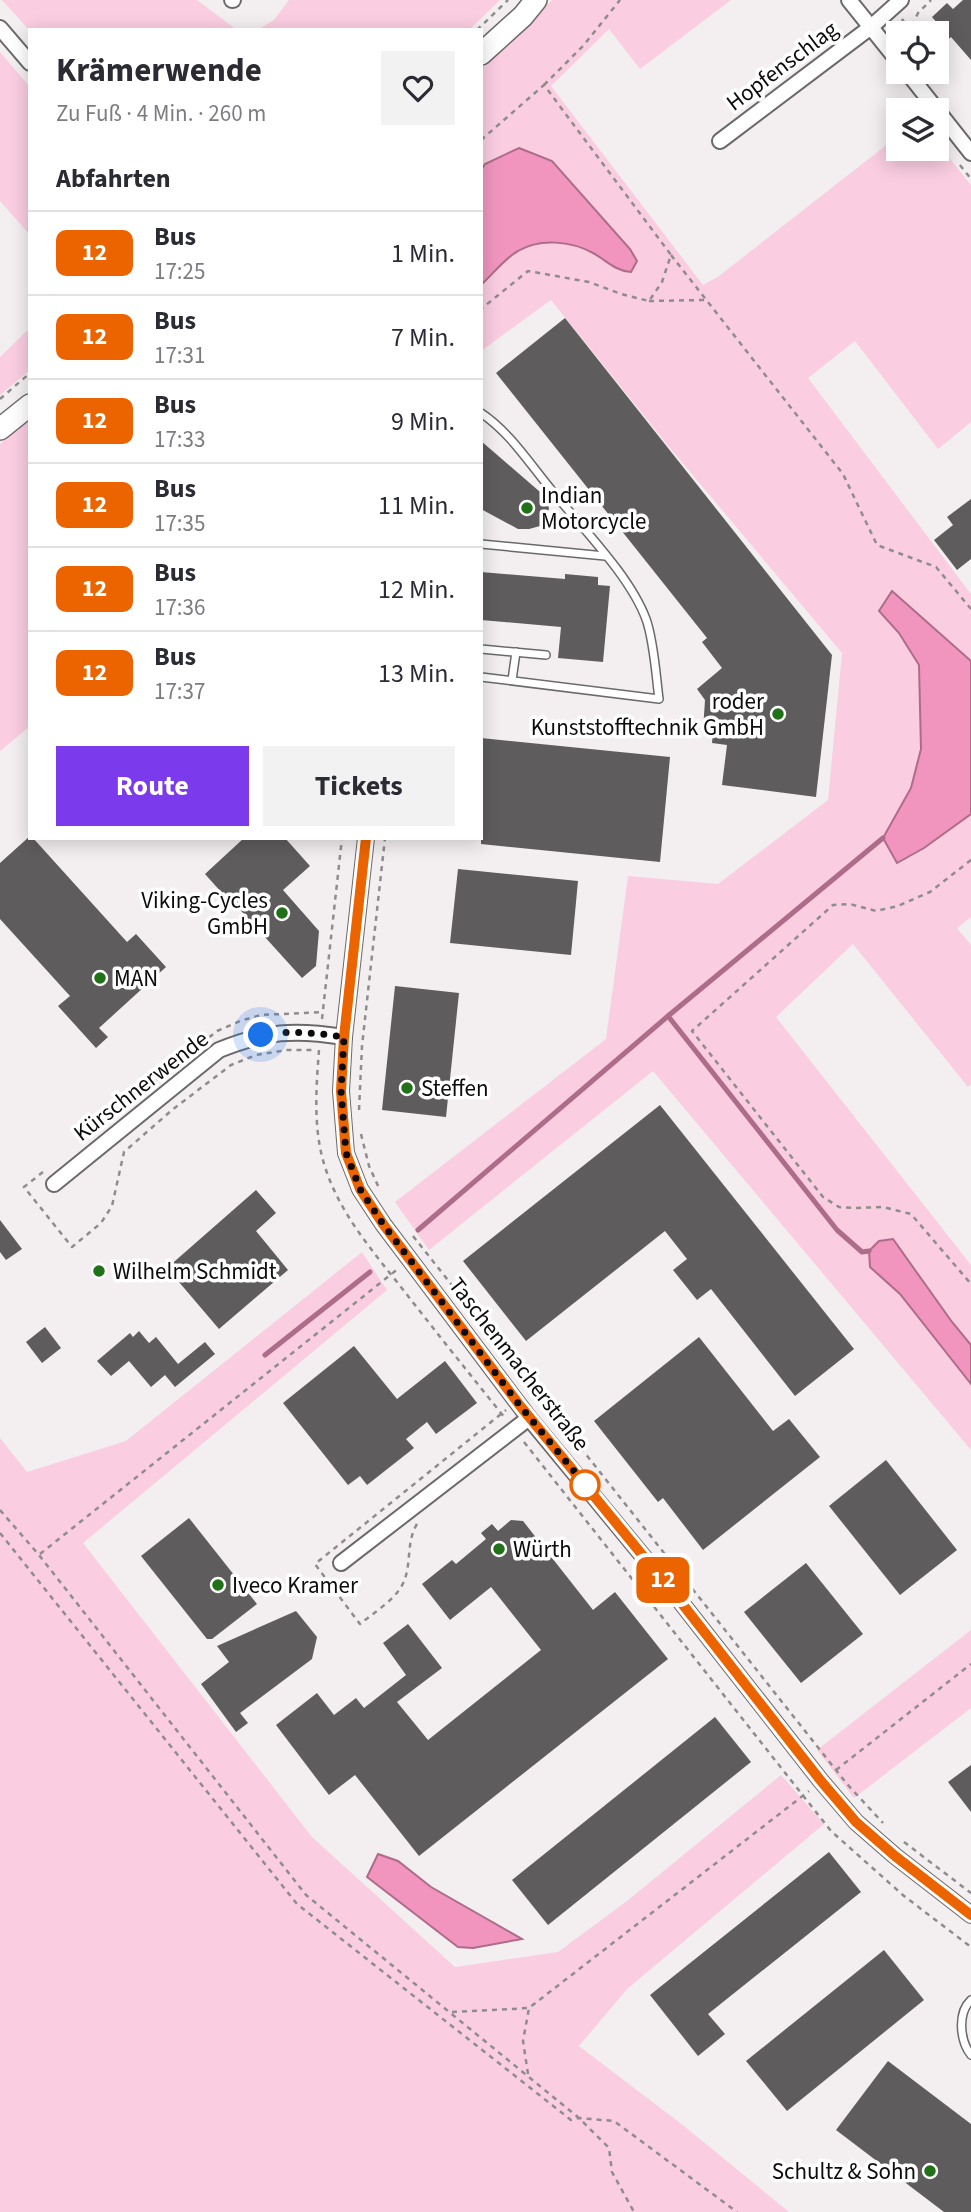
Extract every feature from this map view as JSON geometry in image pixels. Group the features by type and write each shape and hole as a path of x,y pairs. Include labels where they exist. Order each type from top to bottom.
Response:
{"main road":[{"path":"483,52 523,16 536,0"},
{"path":"0,429 28,407"}],"street":[{"path":"849,0 886,46"},
{"name":"Hopfenschlag","path":"720,141 871,27 901,0"},
{"path":"2,35 28,61"},
{"path":"916,84 971,153"},
{"name":"Taschenmacherstraße","path":"366,840 344,1037 341,1091 346,1153 360,1189 383,1224 530,1418 680,1601 821,1781 856,1822 895,1856 971,1914"},
{"name":"Kürschnerwende","path":"54,1184 219,1050 246,1039 276,1032 320,1033 344,1037"},
{"path":"341,1563 530,1418"}],"lane":[{"path":"483,415 496,423 619,572 639,603 647,621 659,699 483,677"},
{"path":"483,544 606,556"},
{"path":"483,649 546,655"},
{"path":"512,680 516,652"},
{"path":"971,2000 965,2006 961,2029 971,2055"}],"path":[{"path":"479,28 508,0"},
{"path":"483,138 544,85 583,46 620,0"},
{"path":"914,21 931,0"},
{"path":"544,85 704,300 843,474 877,545 936,567 971,609"},
{"path":"649,301 662,282 671,256"},
{"path":"483,307 528,271 589,282 649,301 704,300"},
{"path":"0,399 28,375"},
{"path":"360,1120 362,1046 384,840"},
{"path":"971,860 930,892 898,906 876,911 850,904 833,905 692,1031 823,1197 839,1206 855,1209 883,1207 911,1214 971,1284"},
{"path":"360,1132 369,1166 380,1190"},
{"path":"405,1226 835,1770 869,1811 889,1829"},
{"path":"39,1555 410,1259"},
{"path":"0,1510 39,1555 306,1895 579,2118 609,2148 612,2172 634,2212"},
{"path":"0,1533 297,1904 571,2120 579,2118 614,2121 737,2212"},
{"path":"451,2012 529,2008 971,1664"},
{"path":"899,1838 971,1893"},
{"path":"528,2075 523,2041 529,2008"}],"shaded area":[{"path":"2,0 197,0 234,28 28,28"},
{"path":"289,0 500,0 471,28 260,28 274,20"},
{"path":"552,0 731,0 640,69 609,29 551,86 703,285 719,276 886,145 886,161 949,161 949,157 971,185 971,422 938,449 855,341 808,378 971,594 971,661 892,591 879,611 899,633 919,665 921,749 911,788 883,839 898,862 924,848 971,814 971,917 957,928 971,945 971,1084 968,1087 853,944 776,1017 971,1265 971,1345 914,1267 870,1267 900,1294 971,1384 971,1450 653,1071 429,1250 395,1202 606,1039 628,876 718,884 828,800 842,653 670,448 551,300 483,350 483,283 518,251 536,244 565,244 584,249 615,267 631,272 630,249 608,225 485,164 483,167 483,65 531,23"},
{"path":"0,52 28,85 28,233 0,201"},
{"path":"519,148 552,161 630,249 637,261 631,272 615,267 584,249 546,243 527,247 513,254 483,283 485,164"},
{"path":"28,330 28,372 0,395 0,357"},
{"path":"28,419 28,728 0,751 0,444"},
{"path":"892,591 971,661 971,814 924,848 897,863 883,838 911,788 921,749 919,665 899,633 879,611"},
{"path":"893,1239 971,1345 971,1384 900,1294 870,1267 869,1251 879,1241"},
{"path":"362,1252 387,1290 83,1543 312,1837 455,1967 558,1952 627,1901 781,1775 824,1824 627,1989 579,2046 684,2126 789,2212 0,2212 0,1438 27,1472 126,1441"},
{"path":"971,1630 971,1708 854,1798 817,1750"},
{"path":"378,1854 398,1861 431,1887 522,1939 473,1948 458,1947 367,1877"}],"building":[{"path":"963,0 971,0 971,60 951,37 949,39 949,21 935,21 932,17 947,3 953,9"},
{"path":"565,318 832,655 816,797 722,785 727,745 712,743 713,732 703,730 705,700 697,689 722,668 702,642 707,638 496,373"},
{"path":"483,443 547,498 549,508 540,526 518,529 483,510"},
{"path":"971,499 971,559 957,570 934,540 953,525 947,517"},
{"path":"483,572 565,579 565,574 598,577 598,585 610,586 603,662 558,658 561,627 483,620"},
{"path":"483,738 670,757 660,862 481,844"},
{"path":"28,838 35,840 127,942 136,934 166,967 99,1028 108,1037 96,1048 58,1006 70,996 0,919 0,863"},
{"path":"242,840 287,840 310,866 283,890 319,931 316,966 302,978 205,874"},
{"path":"458,869 578,881 571,955 450,943"},
{"path":"395,986 459,993 446,1117 382,1110"},
{"path":"660,1105 854,1349 795,1396 711,1289 697,1300 673,1270 687,1259 665,1231 526,1341 463,1261"},
{"path":"256,1190 276,1213 256,1231 288,1270 219,1329 167,1268"},
{"path":"0,1220 22,1249 6,1260 0,1252"},
{"path":"45,1327 61,1348 42,1363 26,1342"},
{"path":"139,1331 149,1343 156,1337 178,1364 205,1342 215,1354 175,1387 165,1375 151,1387 129,1361 111,1376 97,1361 130,1333 133,1337"},
{"path":"699,1337 773,1431 789,1419 820,1457 703,1550 663,1498 658,1502 594,1421"},
{"path":"354,1346 397,1399 445,1361 477,1403 436,1434 427,1422 406,1439 414,1448 367,1485 360,1476 348,1485 283,1403"},
{"path":"886,1460 957,1550 900,1595 829,1506"},
{"path":"189,1518 257,1604 212,1639 207,1639 141,1556"},
{"path":"511,1520 523,1521 593,1610 615,1592 668,1659 419,1856 355,1775 329,1795 276,1725 317,1693 334,1715 356,1698 364,1708 406,1675 383,1643 408,1624 442,1668 397,1702 428,1740 541,1650 491,1587 450,1620 422,1584 452,1560 456,1564 486,1539 481,1533 492,1524 498,1531"},
{"path":"806,1563 863,1634 801,1683 744,1612"},
{"path":"296,1611 317,1637 312,1659 240,1713 248,1723 236,1732 201,1684 229,1662 217,1646"},
{"path":"715,1717 751,1762 548,1925 512,1880"},
{"path":"971,1765 971,1812 948,1782"},
{"path":"829,1852 861,1892 708,2014 725,2034 698,2056 650,1995"},
{"path":"884,1950 924,2000 787,2111 746,2061"},
{"name":"Schultz & Sohn","path":"888,2061 971,2124 971,2212 944,2212 836,2130"}],"waterway":[{"path":"418,1230 668,1016 883,838"},
{"path":"668,1016 837,1230 862,1252 869,1251"},
{"path":"265,1355 370,1272"}],"bus line":[{"name":"12","path":"366,840 344,1037 341,1091 346,1153 360,1189 383,1224 521,1407 680,1601 821,1781 856,1822 971,1915"}],"place":[{"name":"Indian Motorcycle","path":"527,508"},
{"name":"roder Kunststofftechnik GmbH","path":"778,714"},
{"name":"Viking-Cycles GmbH","path":"282,913"},
{"name":"MAN","path":"100,978"},
{"name":"Steffen","path":"407,1088"},
{"name":"Wilhelm Schmidt","path":"99,1271"},
{"name":"Würth","path":"499,1549"},
{"name":"Iveco Kramer","path":"218,1585"},
{"name":"Schultz & Sohn","path":"930,2171"}],"route":[{"path":"261,1035 276,1032 320,1033 344,1037 341,1091 346,1153 360,1189 383,1224 521,1407 592,1493 585,1485"}]}
